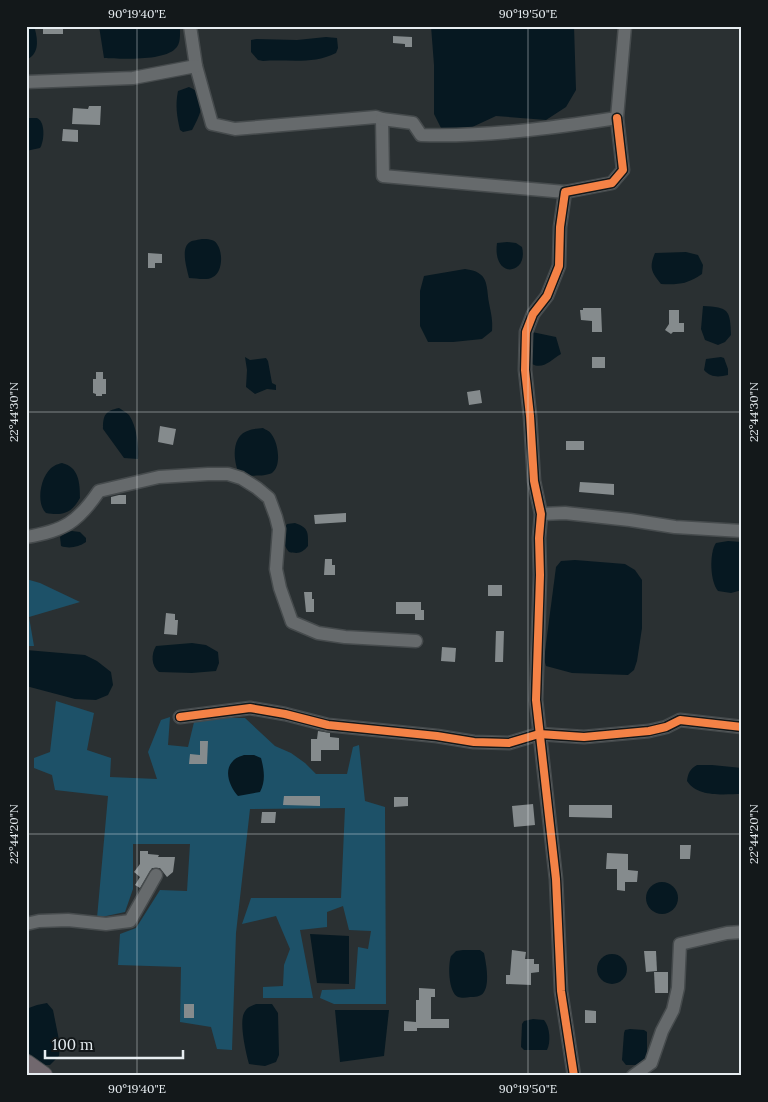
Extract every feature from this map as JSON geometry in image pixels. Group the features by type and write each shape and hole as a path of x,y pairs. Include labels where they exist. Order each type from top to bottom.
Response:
{"highway":[{"path":"26,1064 43,1076"}],"street":[{"path":"190,26 196,66 212,124 235,129 368,118 412,123 420,135 448,136 568,125 616,118"},
{"path":"382,119 383,176 565,192 612,184 623,170 616,118 624,26"},
{"path":"26,82 133,78 196,66"},
{"path":"565,192 560,227 559,266 547,296 532,314 526,332 525,370 534,480 541,514 536,700 556,879 561,991 574,1076"},
{"path":"26,537 45,534 65,526 82,513 99,491 159,477 228,474 249,483 269,498 279,529 276,569 280,588 292,622 318,633 345,637 416,642"},
{"path":"541,514 565,513 675,527 742,531"},
{"path":"180,717 250,708 286,714 328,725 437,736 474,742 509,743 539,734 584,737 649,731 666,727 680,720 742,727"},
{"path":"26,924 39,921 68,920 106,924 130,921 156,875"},
{"path":"633,1076 651,1063 662,1031 673,1010 678,988 680,944 727,933 742,932"}],"shaded area":[{"path":"26,26 34,26 37,46 34,54 26,60"},
{"path":"99,26 180,26 180,39 175,49 161,56 120,59 104,58"},
{"path":"431,26 574,26 576,90 566,107 546,120 496,116 468,129 442,130 434,114 434,65"},
{"path":"326,37 337,38 338,48 336,53 318,59 263,61 258,60 251,52 251,40 256,39 297,40"},
{"path":"189,87 199,95 201,106 192,130 183,132 180,130 178,120 177,96 178,91"},
{"path":"26,119 40,120 43,128 43,137 40,148 26,151"},
{"path":"202,239 216,242 221,257 219,271 211,278 189,278 185,249 190,242"},
{"path":"497,243 516,243 522,247 523,256 516,268 505,268 500,263 497,255"},
{"path":"686,252 698,255 703,265 702,274 682,283 661,284 652,269 655,253"},
{"path":"465,269 478,273 485,280 492,317 492,331 482,339 428,342 420,326 420,291 424,276"},
{"path":"703,306 718,307 729,315 731,335 725,342 718,345 705,340 701,329"},
{"path":"532,332 556,337 561,354 543,365 536,366 532,364 530,344"},
{"path":"245,357 250,360 266,358 272,383 276,385 276,390 267,389 255,394 246,387 247,370"},
{"path":"724,358 728,375 715,376 704,370 706,359"},
{"path":"119,408 129,415 134,425 138,443 138,459 124,458 103,429 106,414"},
{"path":"263,428 271,434 276,443 278,460 275,470 265,475 240,476 235,457 236,443 244,433 252,429"},
{"path":"62,463 68,465 75,472 79,481 80,498 74,507 62,514 46,513 40,496 43,481 49,470 55,465"},
{"path":"295,523 307,531 308,537 308,546 298,553 289,552 283,539 287,524"},
{"path":"72,531 80,532 86,538 86,542 74,547 61,546 60,537"},
{"path":"728,541 742,542 742,590 731,593 718,591 713,581 711,567 712,553 716,543"},
{"path":"575,560 625,564 635,570 642,580 642,628 637,661 634,670 628,675 572,673 546,666 544,659 556,567 561,561"},
{"path":"26,579 40,583 80,602 29,617 34,646 26,646"},
{"path":"192,643 206,645 218,652 219,663 216,671 192,673 159,672 154,667 153,653 156,646"},
{"path":"26,650 85,655 97,661 111,672 113,685 108,695 96,700 75,699 26,686"},
{"path":"56,701 94,713 87,750 111,758 110,777 157,779 148,752 161,720 170,717 168,745 188,747 195,718 245,718 275,746 291,753 316,774 347,774 353,747 359,745 365,801 385,807 386,1004 334,1004 320,998 322,990 355,989 358,947 368,949 371,931 349,930 343,906 327,912 327,927 300,930 313,998 263,998 263,987 283,986 284,965 290,949 276,916 242,924 251,898 341,898 345,808 250,809 236,933 232,1050 217,1049 211,1027 180,1022 181,967 118,965 120,934 136,928 160,890 187,891 190,844 133,844 133,889 125,912 97,918 108,796 55,790 52,775 34,768 34,758 50,752"},
{"path":"244,755 254,755 261,758 264,779 260,792 238,796 230,784 228,769 234,760"},
{"path":"697,765 742,768 742,794 712,794 698,790 687,781 691,770"},
{"path":"662,882 674,886 678,898 674,910 662,914 650,910 646,898 650,886"},
{"path":"310,934 349,936 349,984 317,983"},
{"path":"480,950 484,953 487,984 483,994 479,996 458,997 452,990 449,971 451,956 456,951"},
{"path":"612,954 623,958 627,969 623,980 612,984 601,980 597,969 601,958"},
{"path":"47,1003 53,1010 60,1045 59,1056 50,1065 37,1065 26,1051 26,1009"},
{"path":"256,1004 272,1004 278,1013 279,1055 276,1062 265,1066 249,1064 244,1038 242,1024 244,1013 248,1008"},
{"path":"335,1010 389,1010 384,1056 340,1062"},
{"path":"533,1019 544,1020 548,1027 549,1043 547,1050 524,1050 521,1047 522,1024 524,1021"},
{"path":"625,1030 647,1032 647,1062 639,1065 626,1065 622,1060 624,1033"}],"building":[{"path":"43,26 63,26 63,34 43,34"},
{"path":"393,36 412,37 412,47 393,43"},
{"path":"89,106 101,106 100,125 72,124 73,108 88,109"},
{"path":"63,129 78,130 78,142 62,141"},
{"path":"148,253 162,254 162,263 155,263 155,268 148,268"},
{"path":"583,308 601,308 602,332 592,332 592,321 581,320 580,310 583,310"},
{"path":"669,310 679,310 679,323 684,323 684,332 673,332 671,334 665,330 669,324"},
{"path":"592,357 605,357 605,368 592,368"},
{"path":"96,372 103,372 103,379 106,379 106,394 102,394 102,396 96,396 93,393 93,379 96,379"},
{"path":"480,390 482,403 469,405 467,392"},
{"path":"160,426 176,429 173,445 158,442"},
{"path":"566,441 584,441 584,450 566,450"},
{"path":"580,482 614,484 614,495 579,492"},
{"path":"126,495 126,504 111,504 111,497"},
{"path":"346,513 346,522 315,524 314,515"},
{"path":"325,559 332,559 332,565 335,565 335,575 324,575"},
{"path":"488,585 502,585 502,596 488,596"},
{"path":"304,592 312,592 314,612 306,612"},
{"path":"396,602 421,602 421,610 424,610 424,620 415,620 415,614 396,614"},
{"path":"166,613 175,614 175,620 178,620 177,635 164,634"},
{"path":"496,631 504,631 503,662 495,662"},
{"path":"442,647 456,648 455,662 441,661"},
{"path":"318,731 330,733 330,737 339,738 339,750 321,750 321,761 311,761 311,739 317,739"},
{"path":"200,741 208,741 207,764 189,764 190,754 200,755"},
{"path":"284,796 320,796 320,806 283,805"},
{"path":"394,797 408,797 408,806 394,807"},
{"path":"533,804 535,825 514,827 512,806"},
{"path":"569,805 612,805 612,818 569,817"},
{"path":"262,812 276,812 275,823 261,823"},
{"path":"680,845 691,845 690,859 680,859"},
{"path":"140,851 148,851 148,854 159,855 158,857 175,857 173,872 167,877 160,868 152,868 140,888 135,885 140,877 134,872 140,864"},
{"path":"607,853 628,854 628,870 638,871 637,882 625,882 625,891 617,890 617,869 606,869"},
{"path":"512,950 526,952 525,959 534,959 534,964 539,964 539,972 531,973 531,985 506,984 506,975 510,975"},
{"path":"644,951 656,951 657,971 646,972"},
{"path":"654,972 668,972 668,993 655,993"},
{"path":"419,988 435,989 435,997 431,997 431,1019 449,1019 449,1028 417,1028 417,1031 404,1031 404,1021 416,1022 416,1000 419,1000"},
{"path":"184,1004 194,1004 194,1018 184,1018"},
{"path":"585,1010 596,1011 596,1023 585,1023"}],"cycle path":[{"path":"574,1076 561,991 556,879 536,700 541,514 534,481 525,370 526,332 533,314 547,296 559,266 560,227 565,192 612,183 623,170 617,118"},
{"path":"180,717 250,708 285,714 328,725 437,736 474,742 509,743 539,734 584,737 649,731 666,727 680,720 742,727"}]}
